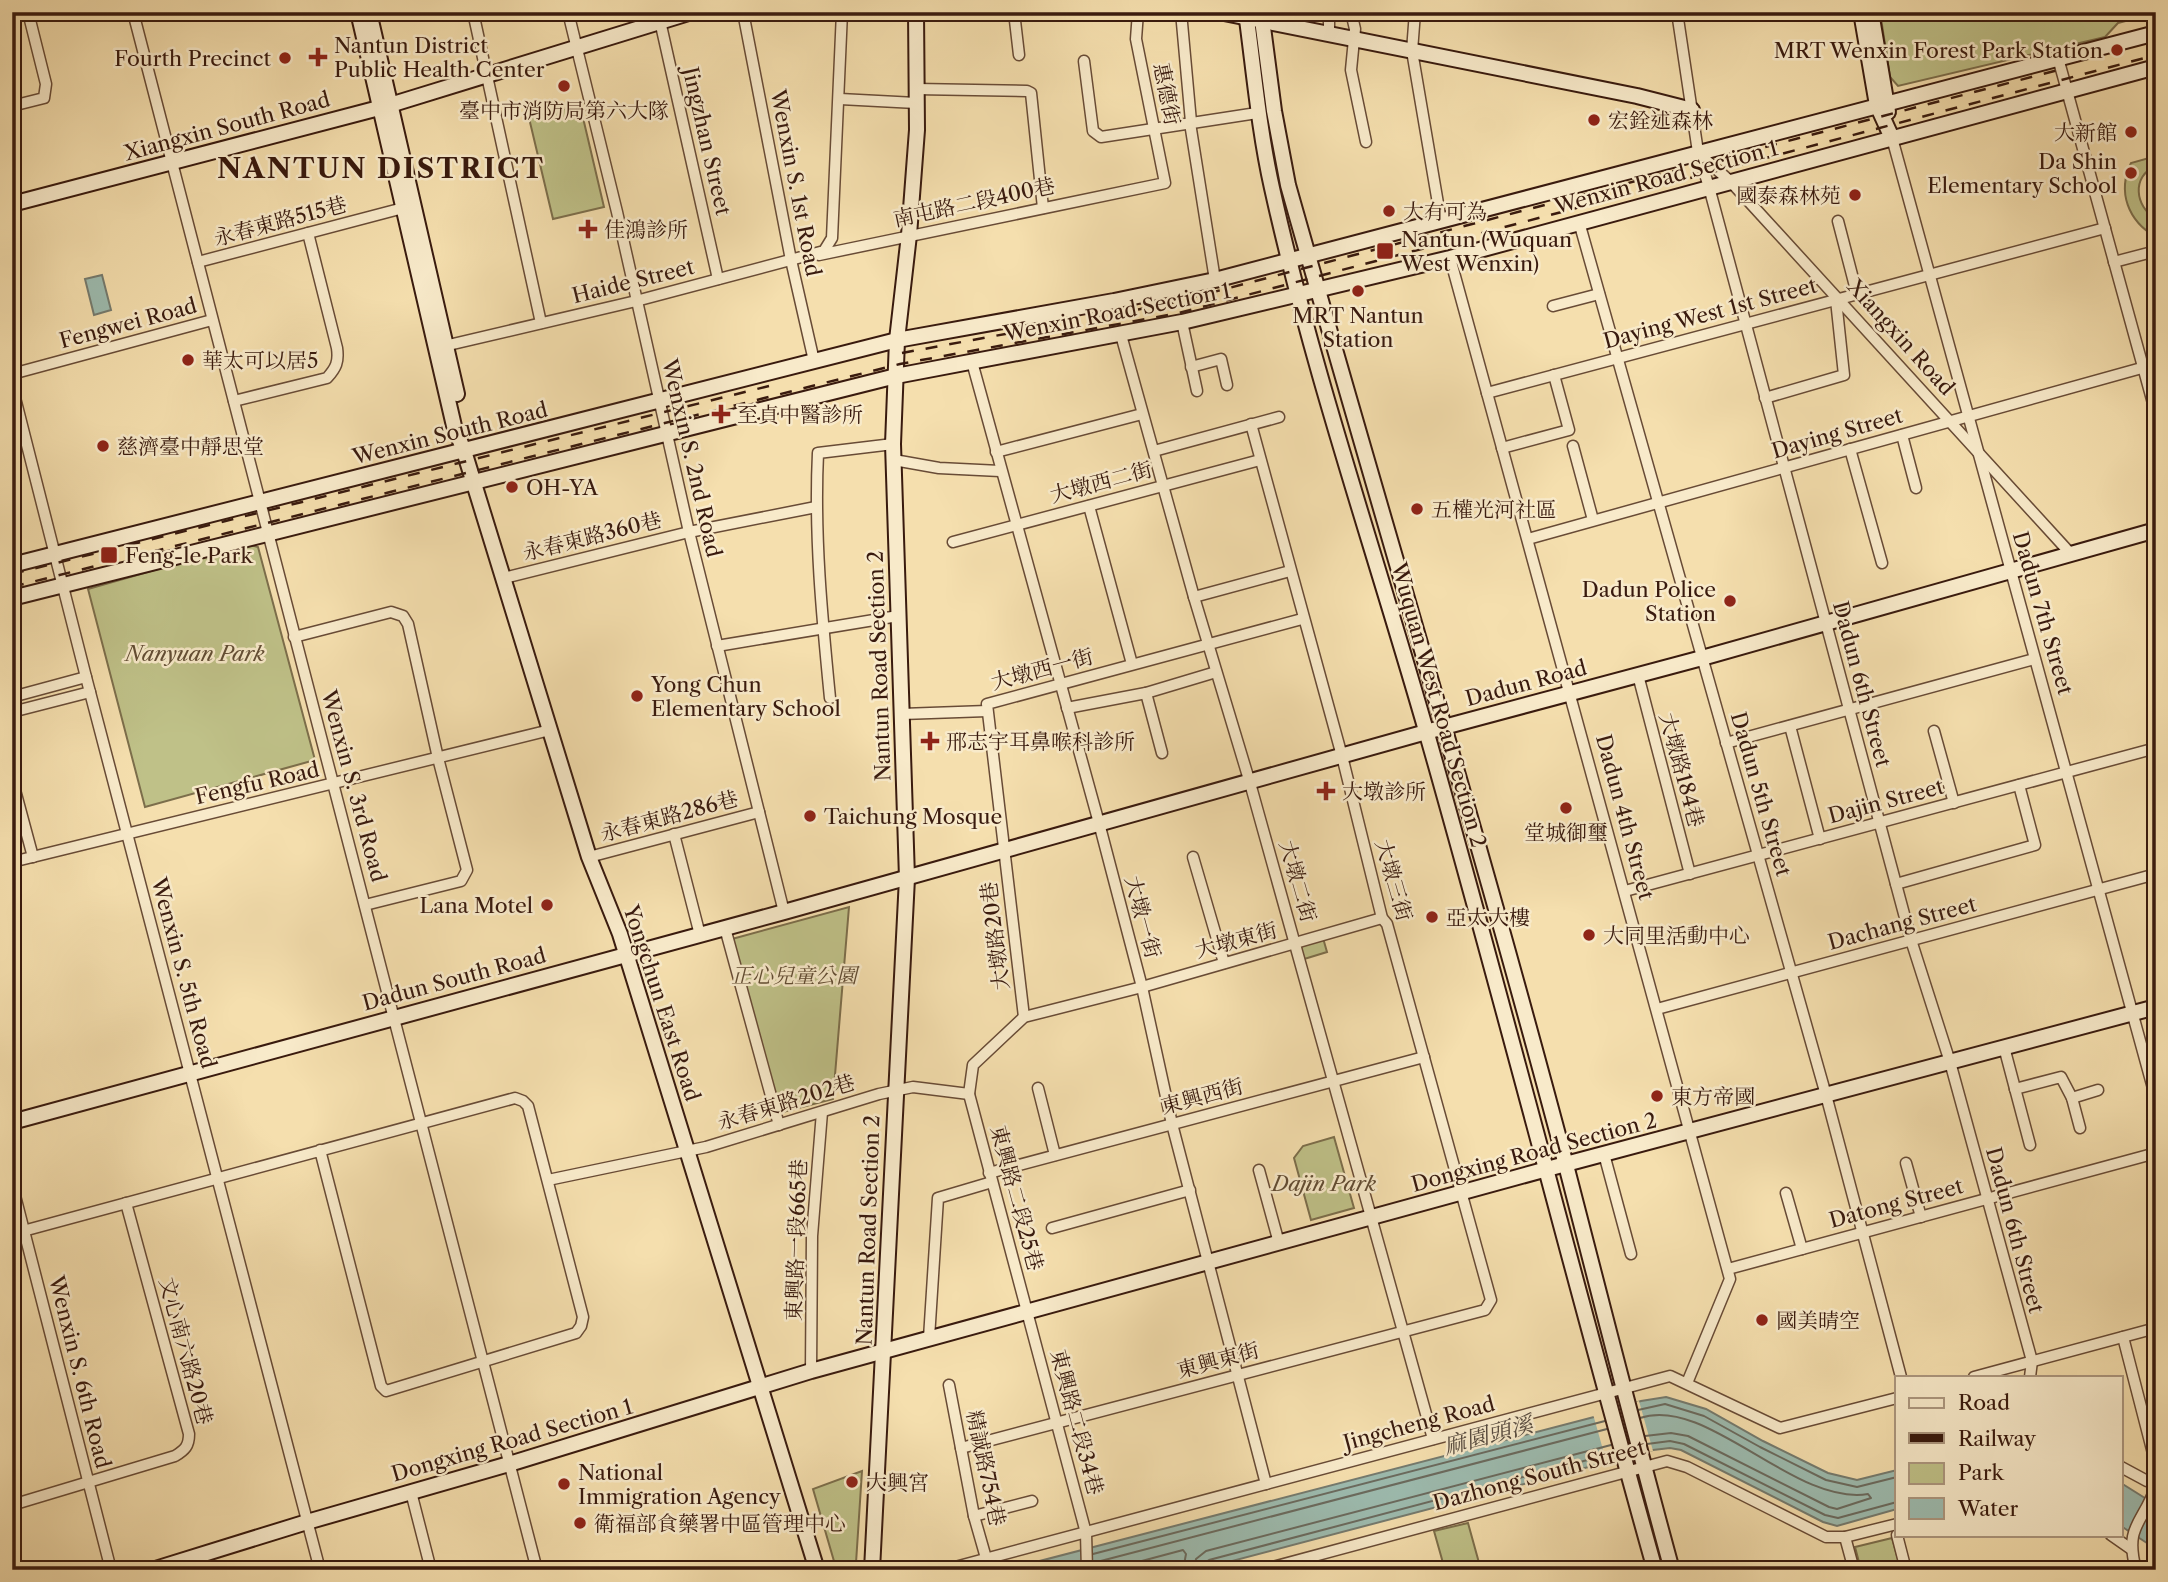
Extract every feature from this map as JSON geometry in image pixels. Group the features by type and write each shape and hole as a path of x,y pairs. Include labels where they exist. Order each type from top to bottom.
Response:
{"main road":[{"name":"Yongchun East Road","path":"358,12 384,106 407,207 433,287 440,347 463,424 464,451 589,857 626,954 688,1150 817,1570"},
{"name":"Yongchun East Road","path":"369,12 384,106"},
{"name":"Xiangxin South Road","path":"12,204 384,106 577,48 659,17 692,12"},
{"name":"Nantun Road Section 2","path":"872,1570 907,878 893,444 897,340 909,235 916,96 916,12"},
{"path":"1219,12 1261,17 1329,34 1637,96 1692,110"},
{"name":"Dadun 7th Street","path":"1861,12 1881,104 1892,138"},
{"name":"Dadun 7th Street","path":"1871,12 1881,104"},
{"name":"Wuquan West Road Section 2","path":"1246,15 1257,113 1271,187 1290,261 1331,414 1427,732 1655,1570"},
{"name":"Wuquan West Road Section 2","path":"1261,17 1288,185 1566,1164 1624,1395 1672,1570"},
{"name":"Wenxin Road Section 1","path":"897,340 1126,299 1215,280 2156,33"},
{"name":"Wenxin Road Section 1","path":"896,376 1182,323 1450,258 2156,67"},
{"name":"Wenxin South Road","path":"12,565 897,340"},
{"path":"12,598 896,376"},
{"name":"Dadun Road","path":"907,878 2156,530"},
{"name":"Dadun South Road","path":"12,1122 907,878"},
{"name":"Dongxing Road Section 2","path":"884,1352 1547,1169 2156,1007"},
{"name":"Dongxing Road Section 1","path":"152,1570 811,1371 884,1352"}],"street":[{"path":"12,106 44,97 46,84 27,12"},
{"name":"Wenxin S. 3rd Road","path":"133,12 537,1570"},
{"path":"473,12 541,323"},
{"name":"Wenxin S. 2nd Road","path":"568,12 689,532 783,912"},
{"name":"Wenxin S. 1st Road","path":"743,12 791,260 814,361"},
{"path":"842,12 840,99 1027,91 1031,93 1043,208"},
{"path":"1014,12 1019,55"},
{"name":"惠德街","path":"1138,12 1136,38 1165,183"},
{"path":"1181,12 1191,123 1215,280"},
{"path":"1329,12 1329,34"},
{"path":"1351,12 1355,29 1351,69 1366,142"},
{"path":"1415,12 1412,51 1441,221"},
{"name":"Dadun 6th Street","path":"1677,12 1698,152 1911,940 1950,1062 2032,1361 2031,1376"},
{"name":"Jingzhan Street","path":"659,17 718,279"},
{"path":"2058,58 2156,414"},
{"path":"1084,61 1093,131 1101,137 1257,113"},
{"name":"Haide Street","path":"440,347 636,301 824,251 832,238 840,99"},
{"name":"Dadun 7th Street","path":"1892,138 2156,1099"},
{"name":"Xiangxin Road","path":"1698,152 1731,182 2070,553"},
{"name":"南屯路二段400巷","path":"791,260 1165,183"},
{"name":"永春東路515巷","path":"198,262 407,207"},
{"name":"Dadun 5th Street","path":"1579,222 1826,1095 1901,1376"},
{"path":"1838,222 1857,294"},
{"name":"Daying West 1st Street","path":"1487,393 2105,228"},
{"path":"234,401 327,378 335,369 338,360 337,348 308,233"},
{"path":"2114,262 2156,251"},
{"name":"Dadun 4th Street","path":"1450,258 1728,1269 1730,1279 1687,1383"},
{"path":"1553,306 1599,294"},
{"path":"1765,398 1844,375 1837,300"},
{"name":"Fengwei Road","path":"12,373 212,320"},
{"path":"1182,323 1197,391"},
{"name":"大墩二街","path":"1121,335 1194,597 1250,783 1433,1439"},
{"path":"1191,367 1221,359 1227,385"},
{"name":"大墩一街","path":"972,362 1142,987 1172,1124 1266,1484"},
{"name":"Daying Street","path":"1528,539 2156,363"},
{"path":"1503,448 1569,430 1554,375"},
{"name":"Wenxin S. 5th Road","path":"12,386 320,1570"},
{"path":"996,452 1142,414"},
{"path":"1154,451 1279,416"},
{"name":"大墩三街","path":"1251,424 1302,619 1342,755 1382,918 1387,924 1490,1300 1485,1310"},
{"path":"1902,435 1916,488"},
{"path":"830,698 816,507 818,453 893,444"},
{"path":"1573,446 1592,520"},
{"path":"1850,449 1882,563"},
{"path":"894,460 939,468 1000,471"},
{"name":"大墩西二街","path":"953,542 1260,460"},
{"path":"1089,506 1132,664"},
{"name":"永春東路360巷","path":"504,578 689,532 816,507"},
{"path":"1194,597 1290,571"},
{"path":"294,637 391,612 403,616 408,625 467,870 461,881 365,905"},
{"path":"717,646 898,616"},
{"name":"大墩西一街","path":"1005,850 987,704 1302,619"},
{"path":"1726,743 2034,659"},
{"path":"1067,708 1146,693 1216,672"},
{"name":"大墩路184巷","path":"1638,676 1690,874"},
{"path":"12,697 86,677"},
{"path":"12,712 90,692"},
{"path":"1146,693 1162,753"},
{"path":"902,714 987,711"},
{"path":"1790,726 1820,839"},
{"name":"Fengfu Road","path":"12,862 550,730"},
{"path":"1934,731 1954,803"},
{"name":"Dajin Street","path":"1625,891 2156,748"},
{"path":"12,779 33,857"},
{"path":"1896,884 2035,845 2019,785"},
{"name":"永春東路286巷","path":"589,857 758,812"},
{"path":"674,835 700,934"},
{"name":"大墩路20巷","path":"1005,850 1024,1017"},
{"path":"1193,857 1224,963"},
{"name":"Dachang Street","path":"1657,1009 2156,874"},
{"name":"大墩東街","path":"1024,1017 1142,987 1382,918"},
{"path":"725,928 779,1125"},
{"path":"969,1094 973,1065 1024,1017"},
{"path":"2004,1047 2030,1145"},
{"name":"東興西街","path":"929,1338 938,1198 1055,1155 1424,1057"},
{"path":"2015,1089 2061,1077 2080,1128"},
{"name":"永春東路202巷","path":"548,1180 688,1150 913,1087 969,1094"},
{"path":"1038,1088 1055,1155"},
{"path":"2071,1098 2098,1090"},
{"name":"東興路二段25巷","path":"969,1094 1027,1311"},
{"path":"12,1234 421,1122 515,1098 528,1106 583,1317 581,1326 576,1333 386,1391 381,1386 320,1150"},
{"name":"東興路一段665巷","path":"811,1371 812,1236 822,1112"},
{"name":"Datong Street","path":"1728,1269 2156,1153"},
{"path":"1604,1154 1631,1254"},
{"path":"1906,1163 1921,1217"},
{"path":"1259,1170 1279,1243"},
{"name":"Wenxin S. 6th Road","path":"12,1184 111,1570"},
{"path":"1052,1228 1190,1190"},
{"path":"1786,1193 1801,1249"},
{"name":"文心南六路20巷","path":"89,1482 175,1456 189,1444 189,1434 126,1203"},
{"name":"東興東街","path":"961,1448 1485,1310"},
{"name":"東興路二段34巷","path":"1027,1311 1086,1538 1087,1570"},
{"path":"1978,1376 2156,1328"},
{"path":"2123,1337 2156,1465"},
{"name":"Jingcheng Road","path":"944,1570 986,1558 1086,1538 1266,1484 1433,1439 1624,1395 1670,1376 1780,1428 1895,1399"},
{"name":"精誠路754巷","path":"949,1385 974,1516 986,1558"},
{"name":"Dazhong South Street","path":"1262,1570 1642,1461 1667,1461 1687,1467 1826,1537 1845,1537 1895,1529"},
{"path":"2122,1468 2155,1487 2132,1535 2131,1549 2136,1570"},
{"path":"12,1505 89,1482"},
{"path":"411,1492 431,1570"},
{"path":"974,1516 1032,1501"},
{"path":"1898,1536 1906,1570"},
{"path":"2112,1536 2131,1549"},
{"path":"1845,1537 1854,1570"}],"green space":[{"path":"1880,12 2156,13 2118,23 2105,37 1898,86 1890,77"},
{"path":"580,105 604,207 553,219 529,118"},
{"path":"2156,156 2156,166 2142,177 2139,192 2144,207 2156,219 2156,237 2138,223 2132,214 2125,195 2125,185 2131,163"},
{"name":"Nanyuan Park","path":"246,544 258,547 315,760 145,807 88,589"},
{"name":"正心兒童公園","path":"849,907 833,1099 779,1113 732,939"},
{"path":"1323,938 1327,952 1301,960 1296,945"},
{"name":"Dajin Park","path":"1334,1137 1354,1208 1311,1220 1294,1158 1303,1146"},
{"path":"862,1471 856,1563 836,1568 813,1489"},
{"path":"1468,1523 1481,1570 1445,1570 1434,1531"},
{"path":"1892,1538 1901,1570 1861,1570 1855,1547"}],"water":[{"path":"102,275 111,310 94,315 85,279"},
{"path":"1666,1397 1706,1409 1828,1473 1857,1480 1895,1470 1895,1510 1837,1526 1823,1522 1681,1450 1670,1448 1653,1450 1198,1570 1005,1570 1594,1417 1641,1401"},
{"path":"2122,1484 2156,1505 2156,1549 2122,1527"}],"pier":[{"path":"1639,1401 1653,1451 1607,1464 1593,1414"}],"railway":[{"path":"12,587 900,364 1179,313 2156,55"},
{"path":"902,353 1168,304 2058,70"},
{"path":"12,574 777,384"}],"place":[{"name":"MRT Wenxin Forest Park Station","path":"2117,50"},
{"name":"Nantun District Public Health Center","path":"318,57"},
{"name":"Fourth Precinct","path":"285,58"},
{"name":"臺中市消防局第六大隊","path":"564,86"},
{"name":"宏銓述森林","path":"1594,120"},
{"name":"大新館","path":"2131,132"},
{"name":"Da Shin Elementary School","path":"2131,173"},
{"name":"國泰森林苑","path":"1855,195"},
{"name":"大有可為","path":"1389,211"},
{"name":"佳鴻診所","path":"588,229"},
{"name":"Nantun (Wuquan West Wenxin)","path":"1385,251"},
{"name":"MRT Nantun Station","path":"1358,291"},
{"name":"華太可以居5","path":"188,360"},
{"name":"至貞中醫診所","path":"721,414"},
{"name":"慈濟臺中靜思堂","path":"103,446"},
{"name":"OH-YA","path":"512,487"},
{"name":"五權光河社區","path":"1417,509"},
{"name":"Feng-le Park","path":"109,555"},
{"name":"Dadun Police Station","path":"1730,601"},
{"name":"Yong Chun Elementary School","path":"637,696"},
{"name":"邢志宇耳鼻喉科診所","path":"930,741"},
{"name":"大墩診所","path":"1326,791"},
{"name":"堂城御璽","path":"1566,808"},
{"name":"Taichung Mosque","path":"810,816"},
{"name":"Lana Motel","path":"547,905"},
{"name":"亞太大樓","path":"1432,917"},
{"name":"大同里活動中心","path":"1589,935"},
{"name":"東方帝國","path":"1657,1096"},
{"name":"國美晴空","path":"1762,1320"},
{"name":"大興宮","path":"852,1482"},
{"name":"National Immigration Agency","path":"564,1484"},
{"name":"衛福部食藥署中區管理中心","path":"580,1523"}],"district":[{"name":"NANTUN DISTRICT","path":"381,168"}],"water label":[{"name":"麻園頭溪","path":"1488,1435"}]}
